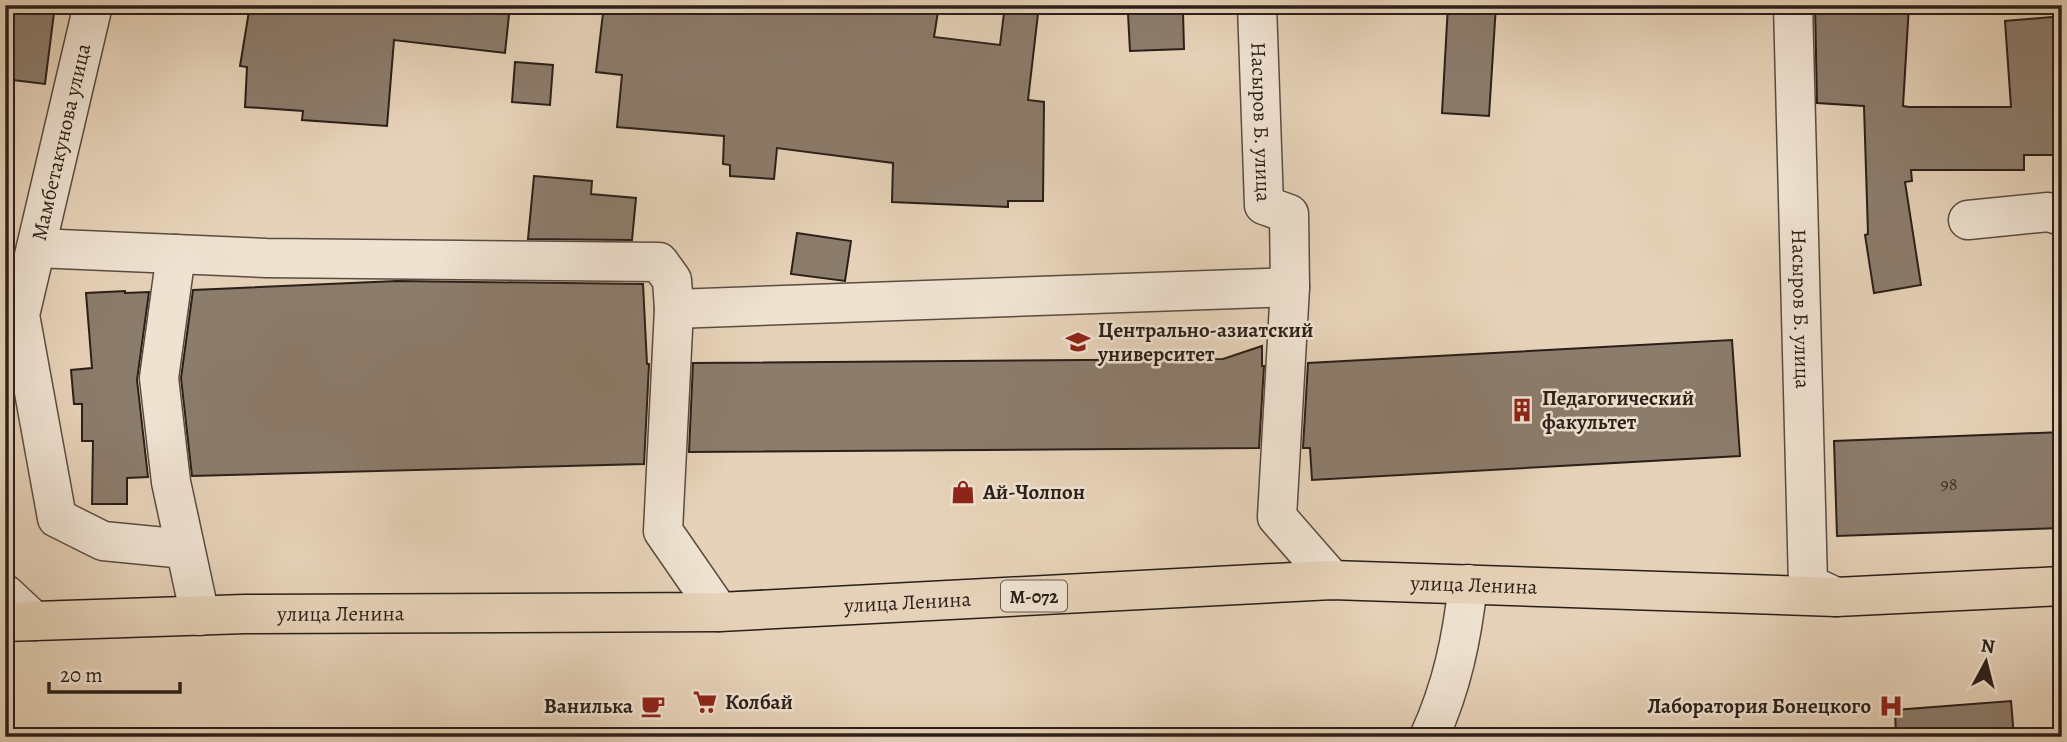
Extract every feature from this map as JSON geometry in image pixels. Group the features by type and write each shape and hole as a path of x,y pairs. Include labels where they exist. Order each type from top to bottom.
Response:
{"main road":[{"name":"улица Ленина","path":"20,622 200,616 719,612 1332,580 1836,597 2062,586"}],"street":[{"name":"Мамбетакунова улица","path":"93,5 20,315 57,518 103,541 185,549"},
{"name":"Насыров Б. улица","path":"1257,5 1264,205 1289,214 1290,287 1277,517 1332,580"},
{"name":"Насыров Б. улица","path":"1793,5 1808,584 1836,597"},
{"path":"1969,220 2048,212 2062,216"},
{"path":"36,248 266,258 659,262 672,280 674,309 663,531 719,612"},
{"path":"176,254 159,378 171,482 200,616"},
{"path":"674,309 1290,287"},
{"path":"1429,737 1462,640 1468,584"},
{"path":"5,594 20,622"}],"building":[{"path":"5,5 55,5 45,84 5,79"},
{"path":"250,5 510,5 505,53 394,40 387,126 302,120 303,111 245,107 247,67 240,66"},
{"path":"604,5 939,5 934,37 1000,45 1005,5 1039,5 1028,100 1044,102 1043,201 1008,201 1008,207 892,202 893,163 777,148 774,179 730,176 730,165 723,164 724,136 617,127 622,75 596,72"},
{"path":"1448,5 1496,5 1489,116 1442,113"},
{"path":"1815,5 1909,5 1903,106 1909,107 2011,107 2005,21 2062,16 2062,155 2024,155 2024,170 1911,170 1912,181 1905,182 1921,285 1874,293 1865,235 1868,234 1864,106 1817,103"},
{"path":"1183,12 1184,49 1130,51 1128,14"},
{"path":"515,62 553,65 550,105 512,102"},
{"path":"534,176 592,181 591,194 636,198 632,240 528,239"},
{"path":"797,233 851,241 845,281 791,274"},
{"path":"397,281 643,284 649,364 644,464 192,476 181,378 193,290"},
{"path":"149,292 137,380 148,477 127,478 127,504 92,504 93,441 82,441 82,404 74,404 71,370 92,368 86,293"},
{"name":"Педагогический факультет","path":"1732,340 1740,456 1312,480 1310,448 1303,448 1308,363"},
{"path":"1262,346 1264,366 1259,448 689,452 693,363 1223,359"},
{"path":"2062,432 2062,528 1837,536 1834,441"},
{"path":"2011,701 2014,737 1896,737 1895,710"}],"place":[{"name":"Центрально-азиатский университет","path":"1078,342"},
{"name":"Педагогический факультет","path":"1522,410"},
{"name":"Ай-Чолпон","path":"963,492"},
{"name":"Колбай","path":"705,702"},
{"name":"Ванилька","path":"653,706"},
{"name":"Лаборатория Бонецкого","path":"1891,706"}]}
